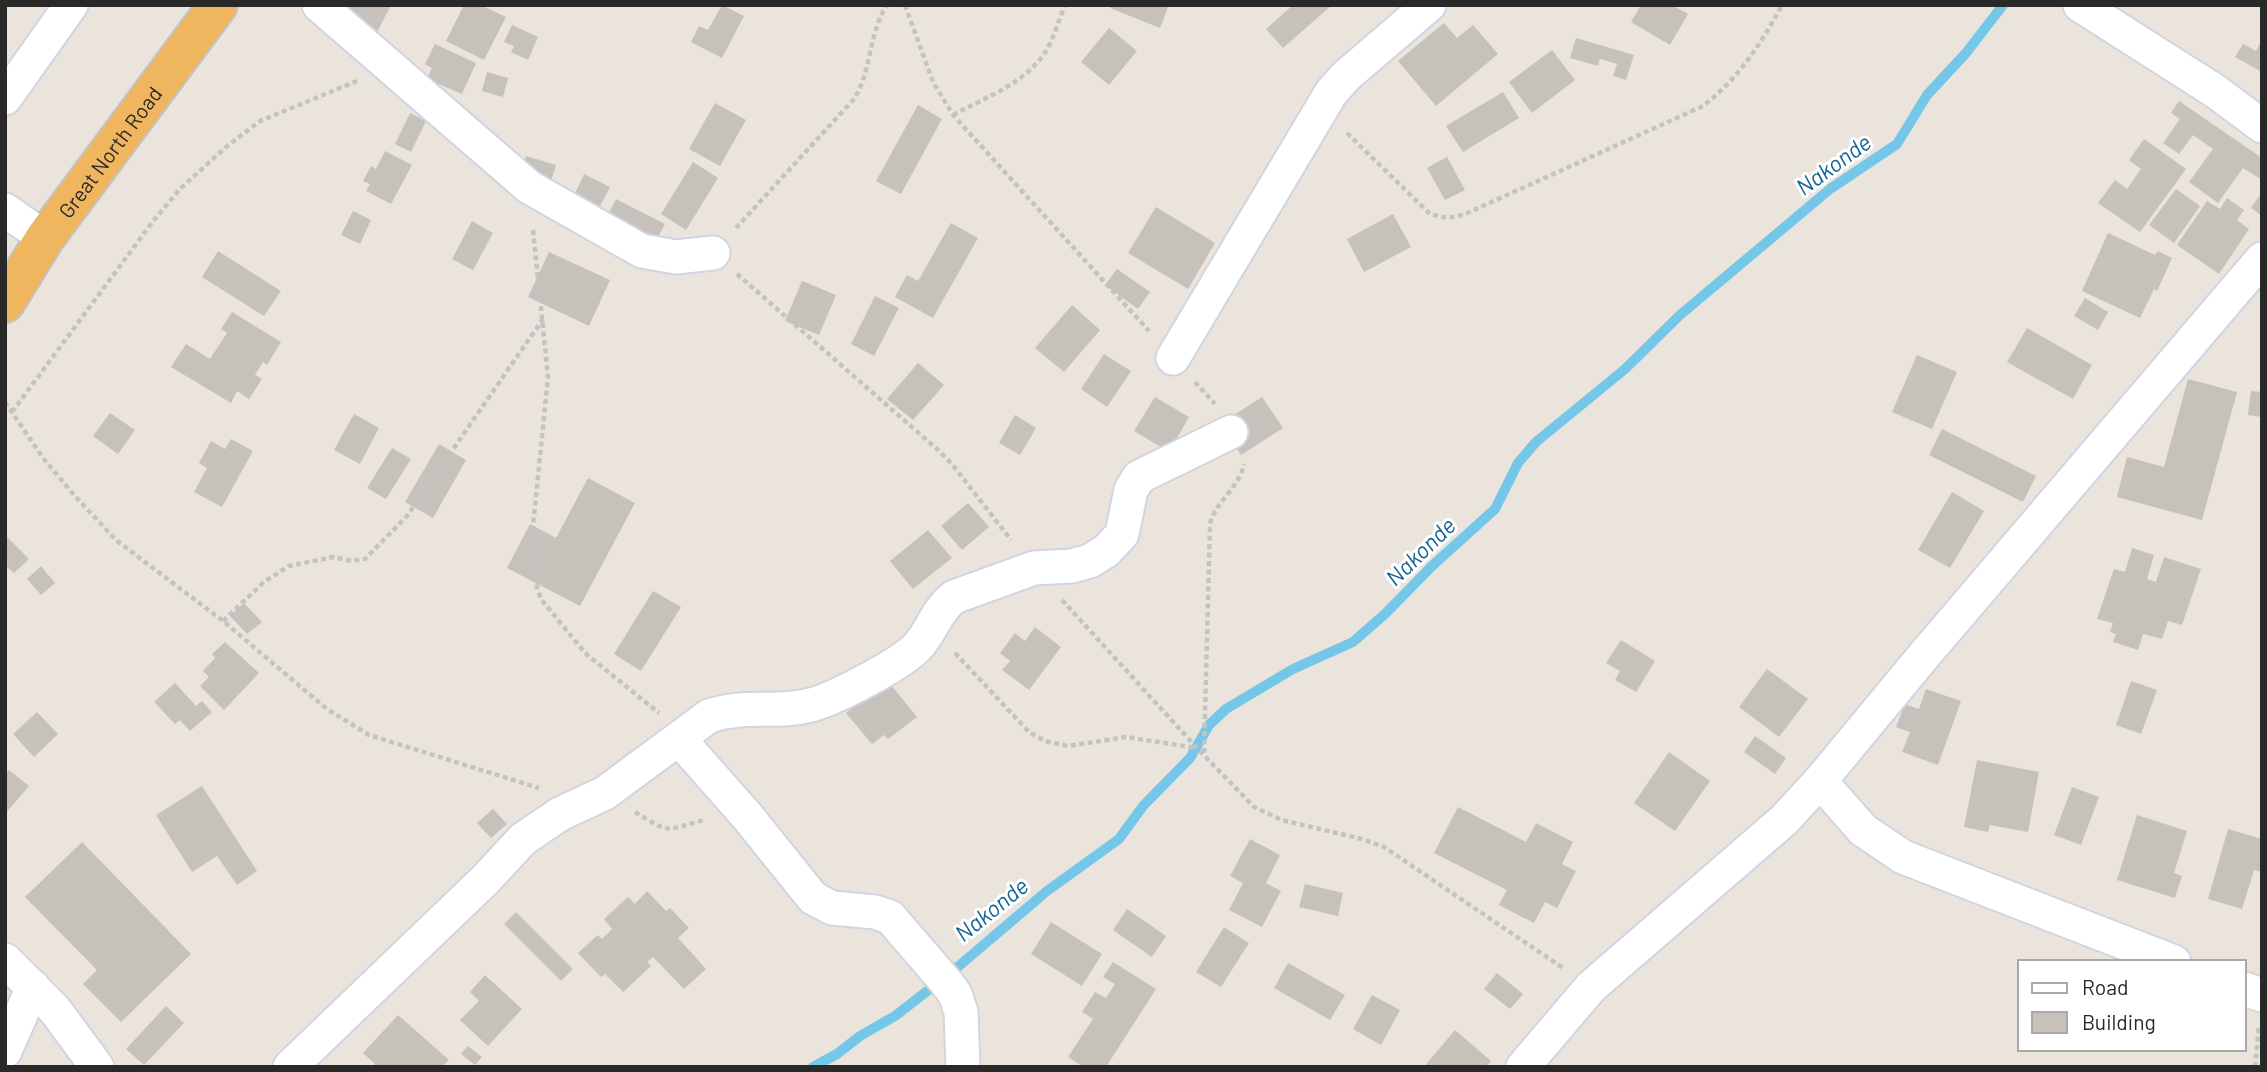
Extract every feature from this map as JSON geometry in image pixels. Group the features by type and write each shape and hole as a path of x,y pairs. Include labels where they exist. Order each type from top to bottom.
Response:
{"highway":[{"name":"Great North Road","path":"5,303 45,237 218,5"}],"street":[{"path":"5,98 71,5"},
{"path":"319,5 529,187 642,251 676,257 713,253"},
{"path":"1173,358 1321,108 1346,76 1429,5"},
{"path":"2080,5 2215,91 2262,126"},
{"path":"5,210 45,237"},
{"path":"1523,1067 1591,987 1784,820 1820,781 2262,259"},
{"path":"290,1067 486,879 523,839 559,814 595,797 709,716 724,711 813,705 884,671 918,646 945,604 954,597 1034,568 1072,566 1090,561 1106,551 1122,534 1131,490 1139,477 1231,432"},
{"path":"682,737 813,898 832,908 875,912 890,917 946,982 955,994 961,1012 962,1067"},
{"path":"1820,781 1863,830 1903,857 2169,960"},
{"path":"5,960 55,1010 97,1067"},
{"path":"5,1051 33,987"}],"path":[{"path":"887,5 876,27 860,89 854,99 713,253 952,464 1034,568 1254,807 1282,820 1362,839 1384,847 1591,987"},
{"path":"905,5 933,82 953,115 1219,408 1243,454 1241,474 1209,524 1204,754"},
{"path":"953,115 1017,81 1035,65 1047,48 1065,5"},
{"path":"1321,108 1430,214 1447,218 1464,215 1703,106 1721,92 1756,52 1782,5"},
{"path":"12,412 154,220 180,189 260,121 391,68"},
{"path":"529,187 548,377 531,569 541,599 585,653 682,737"},
{"path":"223,621 264,582 289,566 333,557 352,561 365,559 407,516 543,319"},
{"path":"5,402 51,467 116,540 223,621 327,709 369,735 595,797 659,827 676,830 709,819 747,816"},
{"path":"931,626 1029,732 1045,741 1068,746 1126,737 1198,748"},
{"path":"2255,999 2255,1067"}],"building":[{"path":"347,5 391,5 372,42 337,24"},
{"path":"464,5 481,5 506,17 484,60 446,41"},
{"path":"722,5 744,16 722,58 691,42 699,26 708,30"},
{"path":"1111,5 1169,5 1160,28 1110,8"},
{"path":"1293,5 1332,5 1283,48 1266,29"},
{"path":"1641,5 1672,5 1688,14 1670,45 1631,22"},
{"path":"1444,23 1457,38 1473,25 1498,54 1436,106 1398,61"},
{"path":"512,25 538,37 528,60 511,52 514,46 504,42"},
{"path":"1109,28 1137,51 1109,85 1081,62"},
{"path":"1576,38 1634,55 1626,80 1613,76 1617,64 1600,59 1598,66 1570,58"},
{"path":"2262,40 2262,72 2235,57 2243,44 2256,51"},
{"path":"435,44 476,63 462,94 427,79 432,68 425,64"},
{"path":"1552,50 1575,80 1532,113 1509,82"},
{"path":"487,72 508,78 503,97 482,91"},
{"path":"1503,92 1519,118 1463,152 1446,126"},
{"path":"2179,101 2262,158 2262,180 2243,168 2218,203 2189,182 2213,149 2193,135 2179,154 2163,143 2180,119 2171,113"},
{"path":"715,103 746,120 720,166 689,149"},
{"path":"918,105 942,119 901,194 876,181"},
{"path":"410,113 426,121 411,152 395,144"},
{"path":"2144,139 2186,169 2140,232 2098,203 2115,180 2127,189 2141,169 2129,160"},
{"path":"385,151 412,165 391,204 366,191 370,184 363,181 371,166 376,169"},
{"path":"526,156 556,165 550,185 519,176"},
{"path":"1447,157 1465,190 1445,200 1427,168"},
{"path":"693,162 718,178 686,230 661,214"},
{"path":"584,174 610,187 598,210 573,198"},
{"path":"2176,189 2200,206 2174,243 2149,225"},
{"path":"2262,192 2262,216 2251,208"},
{"path":"2227,198 2244,210 2237,220 2249,229 2219,274 2177,245 2207,201 2220,209"},
{"path":"616,199 665,224 656,241 607,216"},
{"path":"1156,207 1215,243 1188,289 1128,253"},
{"path":"353,211 371,220 360,244 341,235"},
{"path":"1393,214 1411,247 1364,272 1347,239"},
{"path":"472,221 493,233 473,270 452,259"},
{"path":"951,223 978,238 933,318 895,297 907,275 918,281"},
{"path":"2108,233 2155,255 2158,251 2172,258 2157,291 2154,289 2140,318 2082,291"},
{"path":"218,251 281,291 264,316 202,277"},
{"path":"549,252 610,280 589,326 528,297"},
{"path":"1117,269 1150,292 1138,309 1105,285"},
{"path":"802,281 836,295 819,335 785,321"},
{"path":"875,296 899,308 874,356 851,344"},
{"path":"2085,298 2108,312 2098,330 2074,316"},
{"path":"1072,305 1100,330 1064,372 1035,348"},
{"path":"232,312 281,342 267,365 263,362 255,375 262,379 249,399 237,391 231,403 171,367 186,344 210,359 227,333 221,329"},
{"path":"2027,328 2092,365 2073,399 2007,362"},
{"path":"1104,354 1131,371 1107,407 1081,389"},
{"path":"1917,355 1957,372 1932,429 1892,412"},
{"path":"918,363 944,385 913,420 887,399"},
{"path":"2188,379 2237,392 2202,520 2117,497 2127,457 2164,467"},
{"path":"2251,391 2262,392 2262,417 2248,415"},
{"path":"1155,397 1189,417 1169,452 1134,431"},
{"path":"1262,397 1283,428 1241,455 1220,424"},
{"path":"110,413 135,430 118,454 93,436"},
{"path":"354,414 379,428 360,464 334,450"},
{"path":"1015,415 1036,428 1020,455 999,443"},
{"path":"1942,429 2036,476 2023,502 1929,455"},
{"path":"231,439 253,451 222,507 194,492 207,468 199,463 211,441 225,449"},
{"path":"439,444 466,460 433,518 405,502"},
{"path":"392,448 411,459 386,499 367,488"},
{"path":"588,478 635,503 580,606 507,568 530,524 556,538"},
{"path":"1952,492 1984,511 1950,568 1918,550"},
{"path":"968,503 989,527 962,550 941,526"},
{"path":"928,530 952,558 913,589 890,561"},
{"path":"5,535 29,559 14,573 5,565"},
{"path":"2132,548 2154,555 2147,579 2156,582 2164,557 2201,569 2182,625 2168,621 2162,639 2143,634 2138,650 2113,642 2116,634 2110,632 2113,623 2097,619 2114,569 2125,572"},
{"path":"41,566 55,583 41,595 27,579"},
{"path":"653,591 681,607 641,671 614,654"},
{"path":"244,603 262,622 247,634 230,616"},
{"path":"1035,627 1061,647 1029,690 1002,670 1010,661 1000,653 1015,633 1025,641"},
{"path":"1621,640 1655,661 1636,692 1615,680 1620,671 1606,663"},
{"path":"225,642 259,673 224,710 200,686 209,677 203,671 215,658 212,654"},
{"path":"1767,669 1808,699 1779,737 1739,707"},
{"path":"887,680 917,717 888,739 884,735 872,744 846,713"},
{"path":"2131,681 2157,690 2141,734 2116,725"},
{"path":"175,683 196,706 202,701 212,712 190,731 180,720 175,724 154,702"},
{"path":"1926,689 1961,701 1938,765 1902,752 1910,732 1896,727 1905,704 1919,709"},
{"path":"37,712 58,734 34,757 13,734"},
{"path":"1755,736 1786,758 1775,774 1744,752"},
{"path":"1669,752 1710,781 1675,831 1634,803"},
{"path":"1977,760 2039,772 2028,832 1990,825 1988,832 1964,827"},
{"path":"9,770 29,786 5,814 5,774"},
{"path":"202,786 257,871 237,885 217,856 192,872 156,815"},
{"path":"2072,787 2099,797 2081,845 2054,835"},
{"path":"1458,807 1526,842 1536,823 1573,842 1562,864 1576,871 1557,908 1545,902 1534,923 1499,905 1507,890 1434,853"},
{"path":"493,809 507,824 491,838 477,823"},
{"path":"2137,815 2187,831 2174,873 2182,876 2175,898 2117,880"},
{"path":"2228,829 2262,839 2262,872 2254,870 2242,909 2208,899"},
{"path":"1250,839 1280,855 1266,883 1281,891 1262,927 1229,910 1243,883 1230,876"},
{"path":"82,842 191,954 121,1022 83,984 97,970 25,897"},
{"path":"1305,884 1343,893 1338,916 1299,907"},
{"path":"647,891 666,911 670,908 689,928 678,938 706,969 684,989 653,957 647,962 651,966 623,992 605,974 601,977 578,953 598,935 602,939 612,929 604,919 628,897 635,904"},
{"path":"1127,909 1166,936 1152,957 1113,930"},
{"path":"516,912 573,969 561,981 504,924"},
{"path":"1051,922 1102,954 1082,986 1031,954"},
{"path":"1224,927 1249,943 1221,987 1196,972"},
{"path":"1113,962 1156,989 1106,1067 1083,1067 1068,1057 1093,1019 1082,1012 1095,992 1106,998 1115,984 1103,977"},
{"path":"1288,963 1345,995 1330,1020 1274,988"},
{"path":"1497,973 1523,994 1510,1009 1484,989"},
{"path":"485,975 522,1009 488,1046 460,1020 479,1001 470,992"},
{"path":"1372,995 1400,1010 1381,1045 1353,1029"},
{"path":"166,1006 184,1023 144,1065 126,1049"},
{"path":"398,1015 449,1060 442,1067 373,1067 375,1064 363,1053"},
{"path":"1455,1030 1491,1061 1486,1067 1424,1067"},
{"path":"468,1046 482,1057 475,1065 461,1054"}],"waterway":[{"name":"Nakonde","path":"813,1067 895,1016 1047,891 1119,839 1143,806 1190,758 1209,725 1226,709 1293,669 1353,642 1386,613 1432,566 1495,509 1518,463 1536,442 1625,369 1680,315 1830,189 1897,144 1927,95 1966,53 2003,5"}]}
